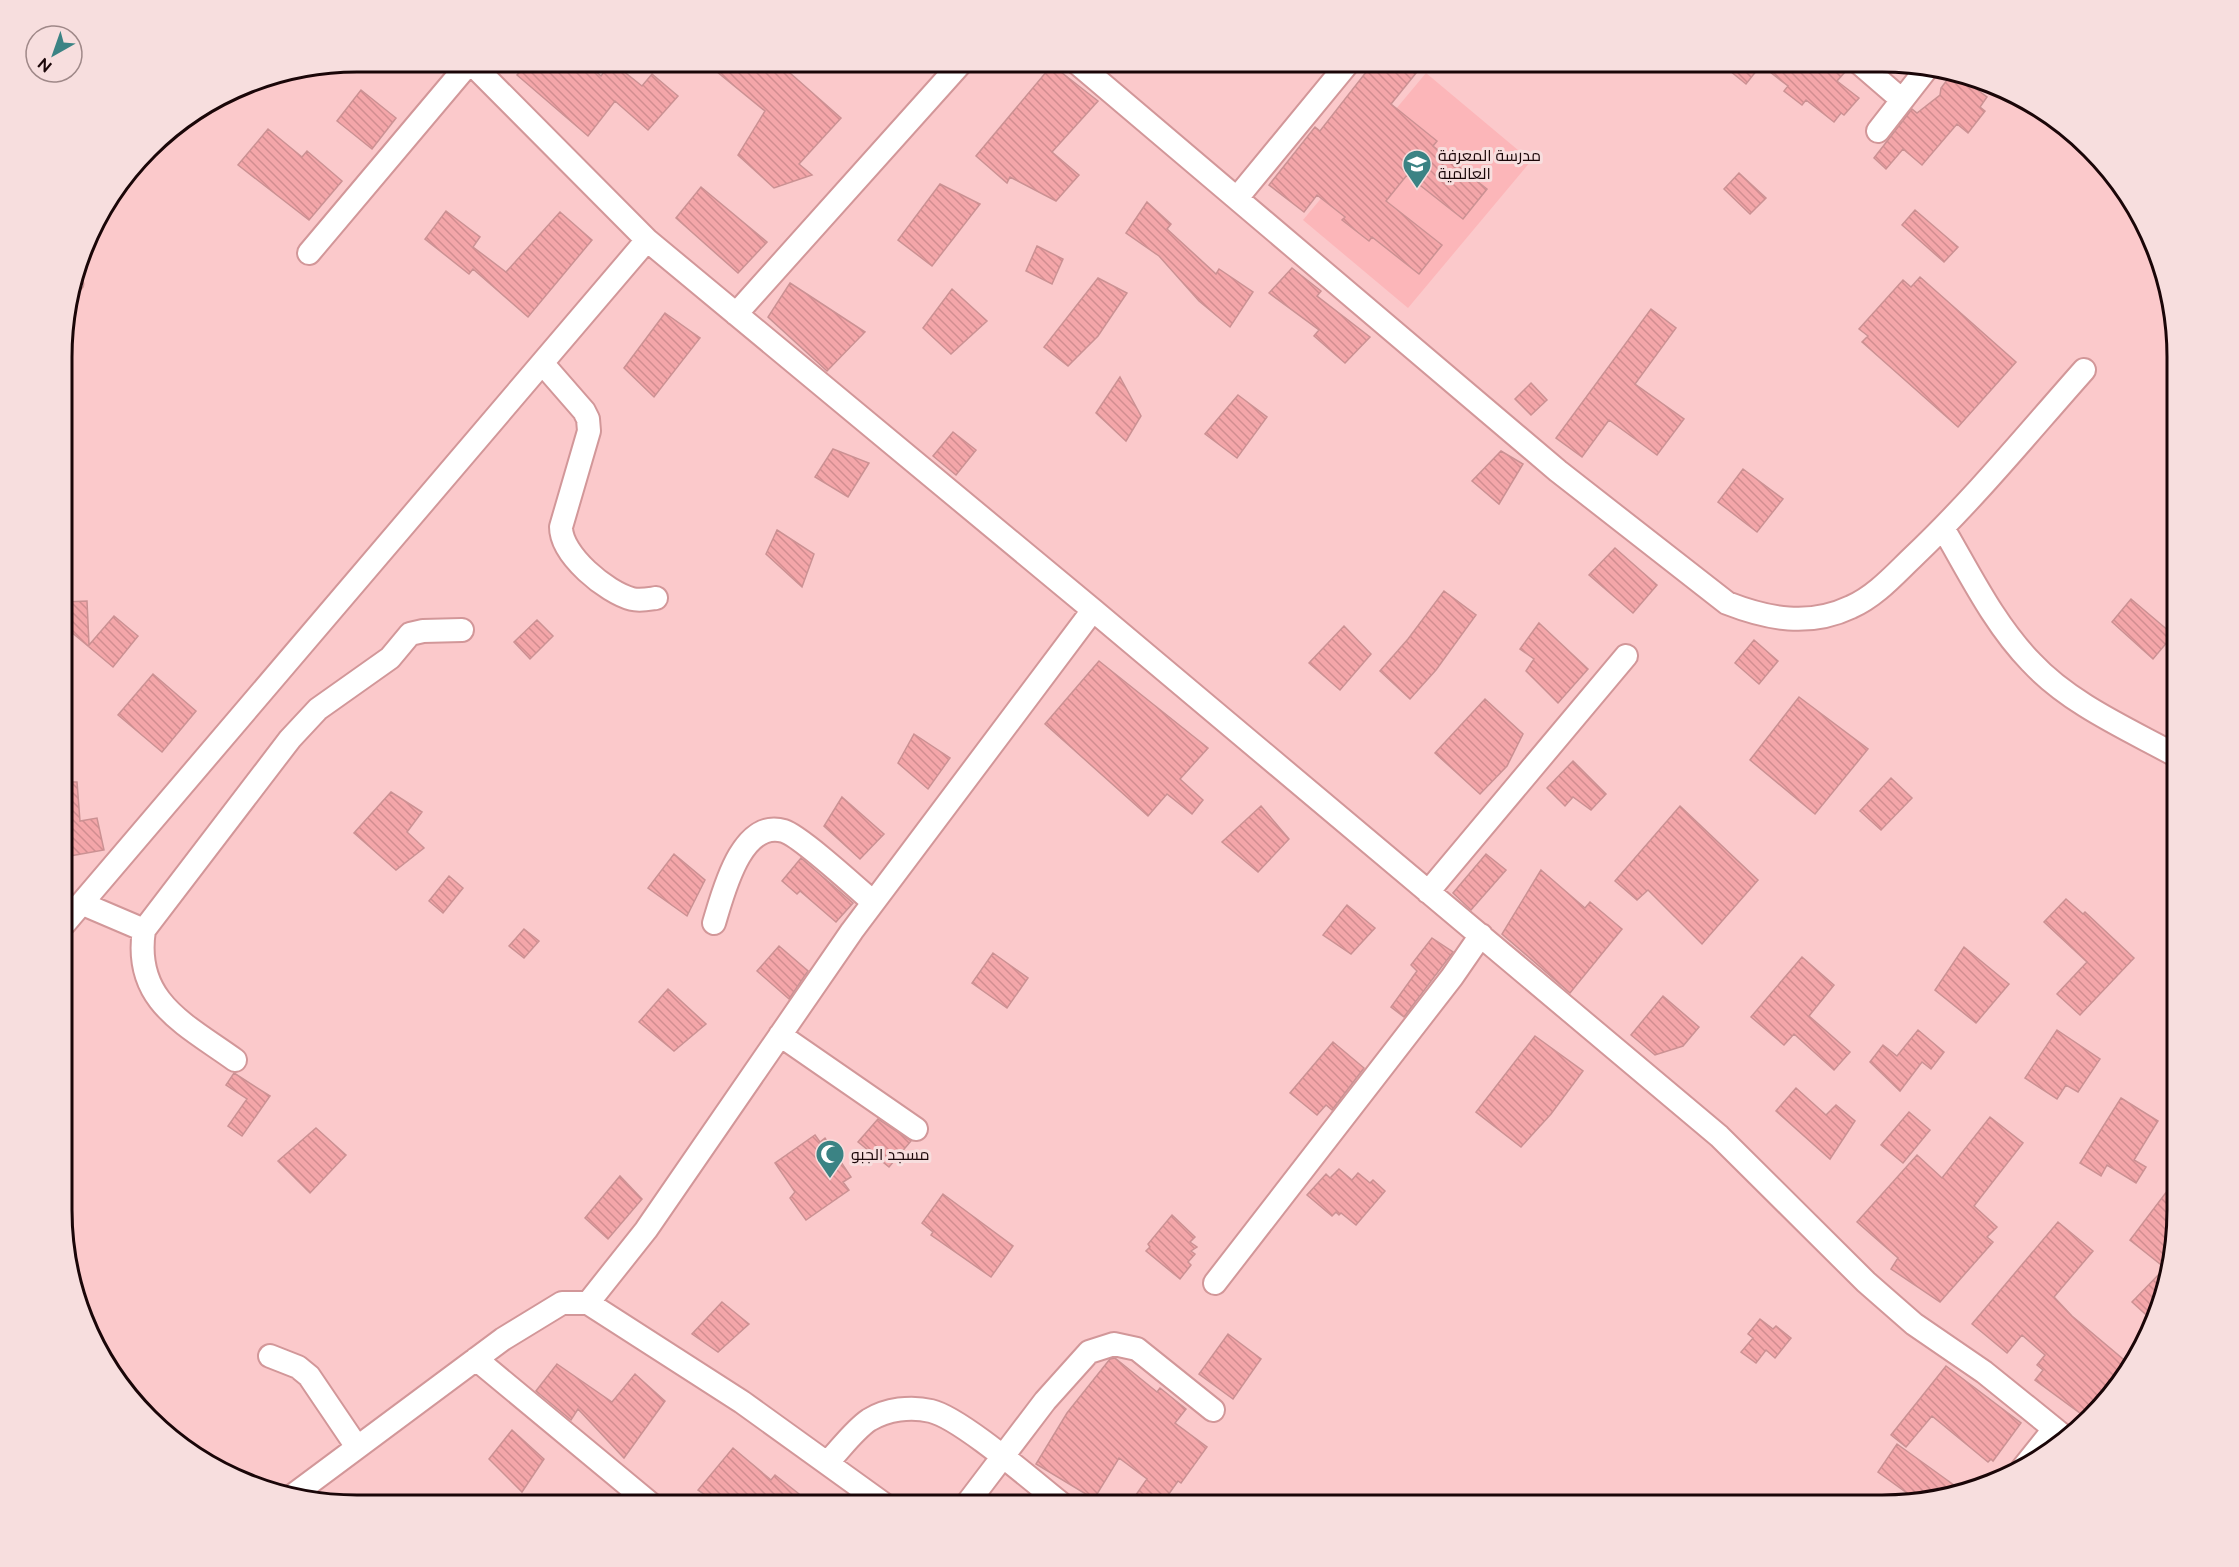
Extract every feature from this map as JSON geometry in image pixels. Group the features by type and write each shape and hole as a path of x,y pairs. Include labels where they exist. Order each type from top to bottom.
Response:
{"street":[{"path":"309,253 462,72"},
{"path":"480,72 647,240 1093,610 1719,1136 1866,1282 1914,1324 1984,1372 2060,1433"},
{"path":"736,314 953,72"},
{"path":"1088,72 1558,471 1727,603 1757,615 1788,620 1820,617 1851,607 1877,591 1943,528 2084,370"},
{"path":"1237,198 1341,72"},
{"path":"1870,72 1902,100"},
{"path":"1878,131 1922,74"},
{"path":"72,916 647,240"},
{"path":"543,364 588,419 589,432 561,527 561,536 577,561 612,590 632,599 656,598"},
{"path":"1943,528 2005,631 2031,663 2056,685 2167,750"},
{"path":"588,1303 646,1230 873,902 1093,610"},
{"path":"235,1060 159,1002 149,986 143,968 141,949 144,930 290,739 311,716 331,699 390,658 410,634 423,631 462,630"},
{"path":"1428,892 1626,656"},
{"path":"714,923 731,869 746,846 760,832 772,829 793,836 873,902"},
{"path":"83,904 144,930"},
{"path":"1215,1283 1438,996 1481,935"},
{"path":"780,1035 916,1129"},
{"path":"300,1490 476,1359 562,1302 588,1303 742,1402 871,1495"},
{"path":"974,1495 1074,1367 1089,1352 1114,1344 1137,1349 1213,1410"},
{"path":"270,1356 298,1367 309,1376 357,1447"},
{"path":"476,1359 640,1495"},
{"path":"827,1463 869,1420 898,1409 934,1411 951,1420 1050,1495"}],"shaded area":[{"name":"مدرسة المعرفة العالمية","path":"1426,73 1531,161 1408,308 1303,220"}],"building":[{"path":"520,72 596,72 601,76 604,72 624,72 642,86 652,74 678,96 648,130 615,101 588,136 517,75"},
{"path":"717,72 791,72 841,118 799,164 812,175 774,188 738,155 765,111"},
{"path":"1046,72 1061,72 1098,101 1052,152 1079,175 1056,201 1010,177 1007,183 976,156"},
{"path":"1366,72 1417,72 1391,104 1437,141 1433,146 1487,189 1463,219 1407,175 1386,201 1442,245 1419,274 1372,237 1369,241 1342,220 1345,217 1317,195 1304,212 1269,185 1315,127 1320,131"},
{"path":"1731,72 1755,72 1746,84"},
{"path":"1770,72 1845,72 1837,81 1859,98 1844,115 1841,113 1834,122 1806,100 1802,105 1784,91 1788,86"},
{"path":"1947,80 1973,87 1987,97 1980,107 1985,111 1968,133 1957,124 1922,165 1903,149 1886,169 1874,158 1912,109 1917,113 1940,95 1941,88"},
{"path":"361,90 396,118 372,149 337,121"},
{"path":"268,129 302,157 307,151 342,181 309,220 238,165"},
{"path":"1739,173 1766,198 1750,214 1724,189"},
{"path":"940,184 980,204 932,266 898,240"},
{"path":"701,187 767,242 738,273 676,218"},
{"path":"1147,202 1171,224 1167,229 1216,274 1219,269 1253,292 1230,327 1199,301 1159,256 1126,233"},
{"path":"1915,210 1958,247 1944,262 1902,225"},
{"path":"446,211 480,237 473,247 506,272 560,212 592,240 528,317 473,269 469,274 425,239"},
{"path":"1037,246 1063,259 1052,284 1026,271"},
{"path":"1292,268 1321,291 1317,296 1370,337 1345,363 1314,336 1319,330 1269,293"},
{"path":"1920,277 2016,362 1958,427 1862,342 1868,336 1859,329 1903,280 1911,287"},
{"path":"1098,278 1127,293 1098,336 1068,366 1044,347"},
{"path":"790,283 865,332 827,371 768,317"},
{"path":"952,289 987,321 951,354 923,328"},
{"path":"1651,309 1676,328 1635,384 1684,419 1657,455 1609,420 1582,457 1556,438"},
{"path":"665,313 700,338 654,397 624,368"},
{"path":"1120,377 1141,416 1126,441 1096,413"},
{"path":"1531,383 1547,400 1531,415 1515,399"},
{"path":"1238,395 1267,417 1237,458 1205,434"},
{"path":"953,432 976,450 956,475 933,456"},
{"path":"833,449 869,463 848,497 815,477"},
{"path":"1501,451 1523,464 1499,504 1472,481"},
{"path":"1743,469 1783,499 1757,532 1718,502"},
{"path":"777,530 814,554 802,587 766,554"},
{"path":"1615,548 1657,585 1633,613 1589,575"},
{"path":"1444,591 1476,615 1436,670 1410,699 1380,671 1408,639"},
{"path":"2131,599 2167,629 2167,642 2153,659 2112,622"},
{"path":"87,601 89,645 114,616 138,636 113,667 72,633 72,602"},
{"path":"537,620 553,636 530,659 514,642"},
{"path":"1539,623 1588,669 1558,703 1526,671 1534,659 1520,649"},
{"path":"1344,626 1371,654 1340,690 1309,663"},
{"path":"1754,640 1778,661 1759,684 1735,663"},
{"path":"1099,661 1208,748 1180,779 1203,800 1192,814 1167,794 1148,816 1045,724"},
{"path":"153,674 196,711 162,752 118,715"},
{"path":"1799,697 1868,749 1815,814 1750,760"},
{"path":"1485,699 1523,734 1507,766 1480,794 1435,753"},
{"path":"914,734 950,758 928,789 898,763"},
{"path":"1573,761 1606,794 1591,810 1573,797 1565,806 1547,788"},
{"path":"1891,778 1912,798 1881,830 1860,811"},
{"path":"72,782 77,782 80,821 97,818 104,850 72,856"},
{"path":"391,792 422,812 407,832 424,848 396,870 354,833"},
{"path":"842,797 884,834 860,859 824,826"},
{"path":"1261,806 1289,839 1258,872 1222,842"},
{"path":"1680,806 1758,880 1702,944 1648,890 1637,900 1615,881"},
{"path":"674,854 705,880 687,916 648,888"},
{"path":"1486,854 1506,870 1471,910 1453,893"},
{"path":"801,858 853,903 836,922 800,891 797,894 782,881"},
{"path":"1541,870 1585,908 1590,902 1622,929 1570,993 1502,934"},
{"path":"449,876 463,888 443,913 429,901"},
{"path":"2066,899 2083,914 2085,912 2134,958 2080,1015 2057,994 2087,962 2044,922"},
{"path":"1347,905 1375,928 1351,954 1323,935"},
{"path":"524,929 539,941 524,958 509,946"},
{"path":"1432,938 1453,952 1404,1017 1391,1007 1417,971 1411,965"},
{"path":"779,946 808,971 789,999 757,971"},
{"path":"1964,947 2009,984 1976,1023 1935,990"},
{"path":"993,953 1028,978 1007,1008 972,983"},
{"path":"1802,957 1834,985 1809,1016 1850,1052 1834,1070 1794,1034 1784,1045 1751,1017"},
{"path":"668,989 706,1024 674,1051 639,1022"},
{"path":"1663,996 1699,1027 1683,1046 1655,1055 1631,1035"},
{"path":"1918,1030 1944,1052 1931,1069 1922,1062 1900,1091 1870,1062 1883,1045 1897,1056"},
{"path":"2057,1030 2100,1059 2078,1092 2066,1085 2057,1099 2025,1078"},
{"path":"1535,1036 1583,1071 1551,1114 1521,1147 1476,1112"},
{"path":"1333,1042 1364,1068 1332,1110 1326,1105 1317,1115 1290,1093"},
{"path":"234,1073 270,1096 242,1136 228,1126 247,1099 226,1085"},
{"path":"1796,1088 1826,1115 1836,1105 1855,1121 1830,1159 1776,1111"},
{"path":"2121,1098 2158,1121 2134,1160 2146,1167 2136,1183 2107,1165 2101,1176 2080,1163"},
{"path":"1909,1112 1930,1130 1903,1163 1881,1145"},
{"path":"1990,1117 2023,1143 1974,1206 1997,1227 1987,1237 1993,1242 1940,1302 1891,1269 1898,1258 1857,1222 1917,1155 1942,1178"},
{"path":"878,1119 911,1141 889,1167 858,1142"},
{"path":"316,1128 346,1155 310,1193 278,1161"},
{"path":"815,1135 820,1142 825,1138 851,1177 843,1182 849,1190 806,1220 790,1198 795,1192 775,1163"},
{"path":"1339,1169 1352,1180 1358,1173 1370,1183 1373,1180 1385,1191 1356,1225 1341,1213 1339,1215 1336,1212 1332,1216 1307,1195 1326,1174 1330,1178"},
{"path":"620,1176 642,1199 608,1239 585,1218"},
{"path":"2167,1191 2162,1266 2130,1240"},
{"path":"943,1194 1013,1246 991,1277 931,1235 933,1232 922,1223"},
{"path":"1172,1215 1195,1237 1190,1242 1197,1247 1191,1251 1195,1254 1188,1262 1191,1265 1180,1279 1146,1251 1150,1247 1148,1244"},
{"path":"2058,1222 2093,1251 2054,1297 2072,1316 2124,1360 2108,1384 2081,1414 2035,1380 2043,1370 2037,1365 2045,1355 2022,1335 2007,1353 1972,1324"},
{"path":"2160,1273 2147,1315 2132,1302"},
{"path":"722,1302 749,1324 718,1352 692,1334"},
{"path":"1760,1319 1773,1329 1776,1326 1791,1338 1775,1358 1766,1350 1756,1363 1741,1352 1753,1338 1748,1334"},
{"path":"1228,1334 1261,1359 1233,1399 1199,1374"},
{"path":"1115,1358 1157,1392 1160,1388 1186,1409 1175,1423 1207,1447 1181,1483 1178,1481 1168,1495 1136,1495 1147,1479 1119,1458 1096,1495 1087,1495 1036,1464 1067,1413 1110,1359"},
{"path":"557,1364 612,1402 635,1374 665,1401 624,1458 578,1409 571,1420 536,1391"},
{"path":"1946,1366 2021,1423 1993,1461 1991,1459 1988,1462 1932,1416 1906,1447 1891,1435"},
{"path":"512,1430 544,1459 522,1492 489,1459"},
{"path":"1897,1444 1954,1485 1908,1494 1878,1472"},
{"path":"733,1448 771,1480 775,1475 800,1495 705,1495 698,1490"}],"place":[{"name":"مدرسة المعرفة العالمية","path":"1417,190"},
{"name":"مسجد الجبو","path":"830,1180"}]}
